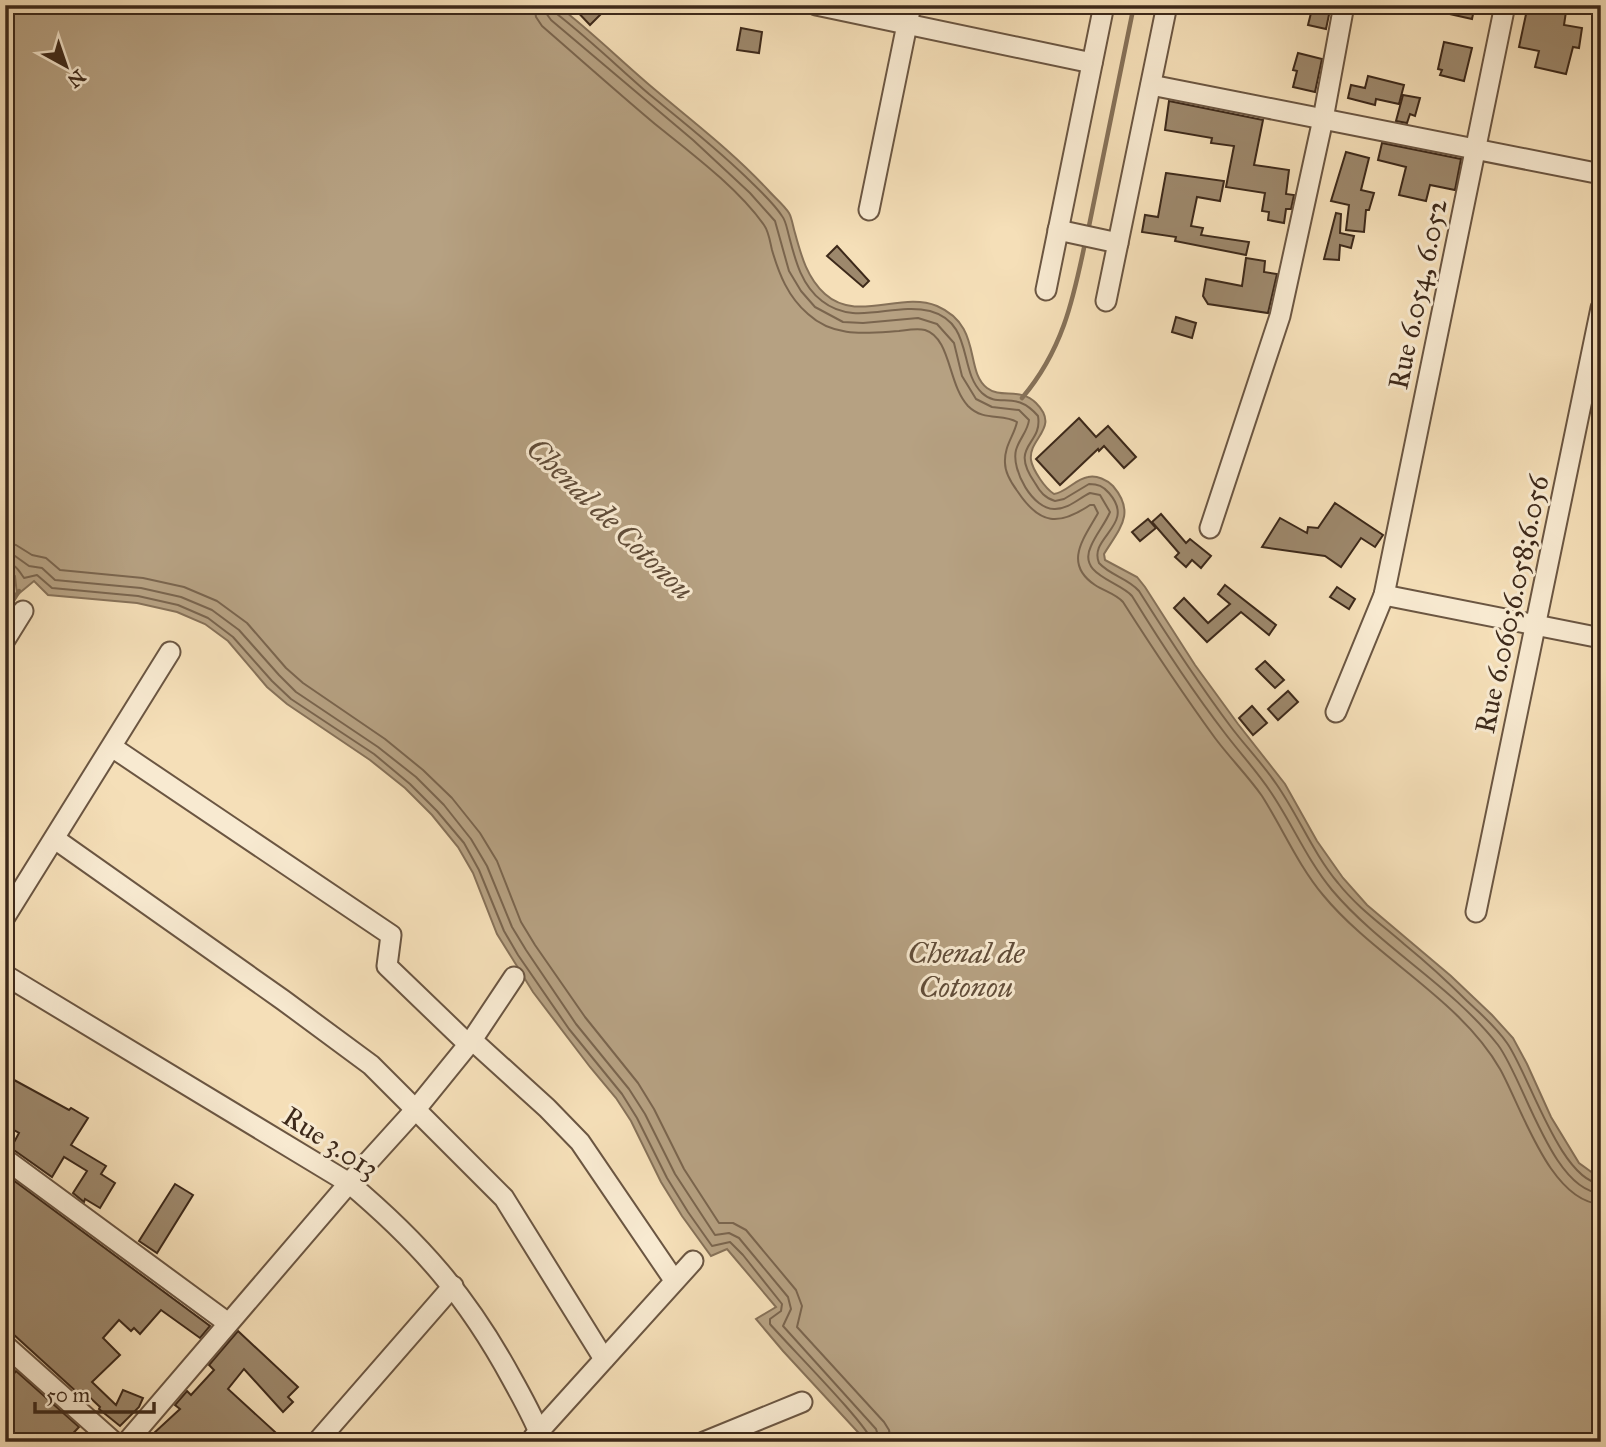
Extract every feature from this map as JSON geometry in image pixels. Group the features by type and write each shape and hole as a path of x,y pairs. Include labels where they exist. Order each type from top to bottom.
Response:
{"street":[{"path":"816,5 909,15 1092,63"},
{"path":"1046,290 1065,232 1104,5"},
{"path":"1106,301 1167,5"},
{"path":"1210,528 1275,337 1323,119 1344,5"},
{"name":"Rue 6.054, 6.052","path":"1336,712 1384,594 1505,5"},
{"path":"869,210 909,15"},
{"path":"1151,85 1601,174"},
{"path":"1065,232 1118,243"},
{"name":"Rue 6.060;6.058;6.056","path":"1476,912 1601,308"},
{"path":"1384,594 1601,638"},
{"path":"5,640 23,611"},
{"path":"5,917 170,652"},
{"path":"111,747 391,935 387,966 547,1108 580,1142 674,1280"},
{"path":"55,839 371,1065 509,1204 604,1359"},
{"name":"Rue 3.013","path":"5,975 349,1182 409,1236 453,1286 489,1338 537,1438"},
{"path":"127,1442 349,1182 416,1108 470,1042 514,977"},
{"path":"5,1159 228,1323"},
{"path":"537,1438 692,1261"},
{"path":"317,1442 453,1286"},
{"path":"5,1345 114,1442"},
{"path":"704,1442 802,1402"}],"water":[{"name":"Chenal de Cotonou","path":"5,5 557,5 727,150 782,204 790,215 809,273 825,294 851,306 923,302 937,306 951,315 967,336 976,370 987,388 998,393 1024,395 1043,412 1045,426 1031,452 1031,460 1043,483 1054,494 1088,477 1102,478 1113,486 1124,504 1124,513 1120,528 1104,554 1105,560 1137,577 1145,587 1195,665 1285,784 1317,841 1343,878 1367,905 1451,976 1513,1038 1551,1117 1579,1163 1601,1179 1601,1442 867,1442 756,1319 776,1307 727,1249 711,1256 682,1216 616,1098 533,992 497,934 473,873 458,847 405,788 370,760 287,704 267,687 228,641 205,624 177,612 137,603 48,595 34,581 17,595 15,576 5,568"}],"building":[{"path":"571,5 590,5 600,15 590,25"},
{"path":"1313,5 1331,5 1326,29 1308,25"},
{"path":"1437,5 1475,5 1472,19 1436,11"},
{"path":"1528,5 1567,5 1564,25 1582,28 1579,48 1573,47 1566,74 1535,67 1539,51 1519,47"},
{"path":"741,28 762,32 759,53 737,50"},
{"path":"1444,42 1472,48 1464,81 1440,75 1442,70 1438,69"},
{"path":"1298,53 1322,59 1315,92 1293,87 1297,71 1293,70"},
{"path":"1368,76 1404,85 1399,104 1376,99 1375,105 1348,98 1351,85 1365,88"},
{"path":"1403,95 1420,98 1415,116 1410,114 1407,123 1396,121"},
{"path":"1169,101 1263,120 1254,165 1289,170 1286,194 1294,195 1291,209 1286,209 1284,223 1268,220 1269,212 1262,211 1265,193 1226,187 1234,146 1211,143 1212,138 1165,130"},
{"path":"1382,143 1461,159 1455,190 1430,185 1426,201 1399,195 1406,167 1378,160"},
{"path":"1346,152 1369,158 1361,190 1374,193 1369,210 1366,210 1364,232 1346,230 1349,205 1331,201"},
{"path":"1166,173 1224,181 1220,201 1197,197 1191,226 1203,228 1201,235 1249,242 1246,255 1175,241 1176,237 1142,232 1145,215 1158,217"},
{"path":"1336,213 1341,214 1340,233 1354,236 1351,248 1340,245 1339,260 1324,259"},
{"path":"837,246 869,281 863,287 827,256"},
{"path":"1246,258 1265,261 1264,272 1277,274 1268,313 1208,304 1203,296 1206,279 1242,286"},
{"path":"1176,317 1196,323 1192,338 1172,332"},
{"path":"1079,418 1096,437 1108,426 1136,457 1124,468 1104,446 1060,485 1036,459"},
{"path":"1335,503 1383,535 1375,547 1361,538 1341,567 1325,556 1262,547 1280,518 1307,533 1308,527 1318,528"},
{"path":"1161,514 1186,543 1190,539 1211,556 1201,568 1192,560 1186,567 1175,557 1179,553 1152,522"},
{"path":"1148,519 1156,528 1140,541 1132,532"},
{"path":"1225,585 1276,625 1269,635 1241,612 1207,642 1174,608 1184,598 1208,623 1230,604 1218,594"},
{"path":"1337,587 1355,599 1349,609 1330,597"},
{"path":"1265,661 1284,680 1275,688 1256,669"},
{"path":"1288,691 1298,702 1278,720 1268,709"},
{"path":"1252,706 1267,723 1253,735 1239,718"},
{"path":"5,1075 88,1118 71,1145 106,1166 101,1174 115,1183 100,1208 85,1199 84,1202 73,1193 87,1171 64,1157 52,1177 11,1148 19,1133 5,1125"},
{"path":"5,1174 210,1326 200,1338 161,1310 140,1334 134,1328 131,1331 119,1320 103,1338 120,1355 92,1382 116,1405 123,1390 143,1398 139,1407 120,1426 83,1391 80,1395 13,1334 5,1333"},
{"path":"175,1184 193,1195 157,1253 139,1241"},
{"path":"238,1331 298,1387 288,1397 293,1402 283,1412 244,1369 228,1389 286,1442 162,1442 154,1433 180,1409 175,1405 187,1391 191,1395 214,1370 209,1365"},
{"path":"5,1368 13,1375 16,1371 79,1427 65,1442 5,1442"}],"waterway":[{"path":"1088,231 1134,5"},
{"path":"1022,398 1047,362 1064,325 1085,243"},
{"path":"5,613 19,591"}]}
